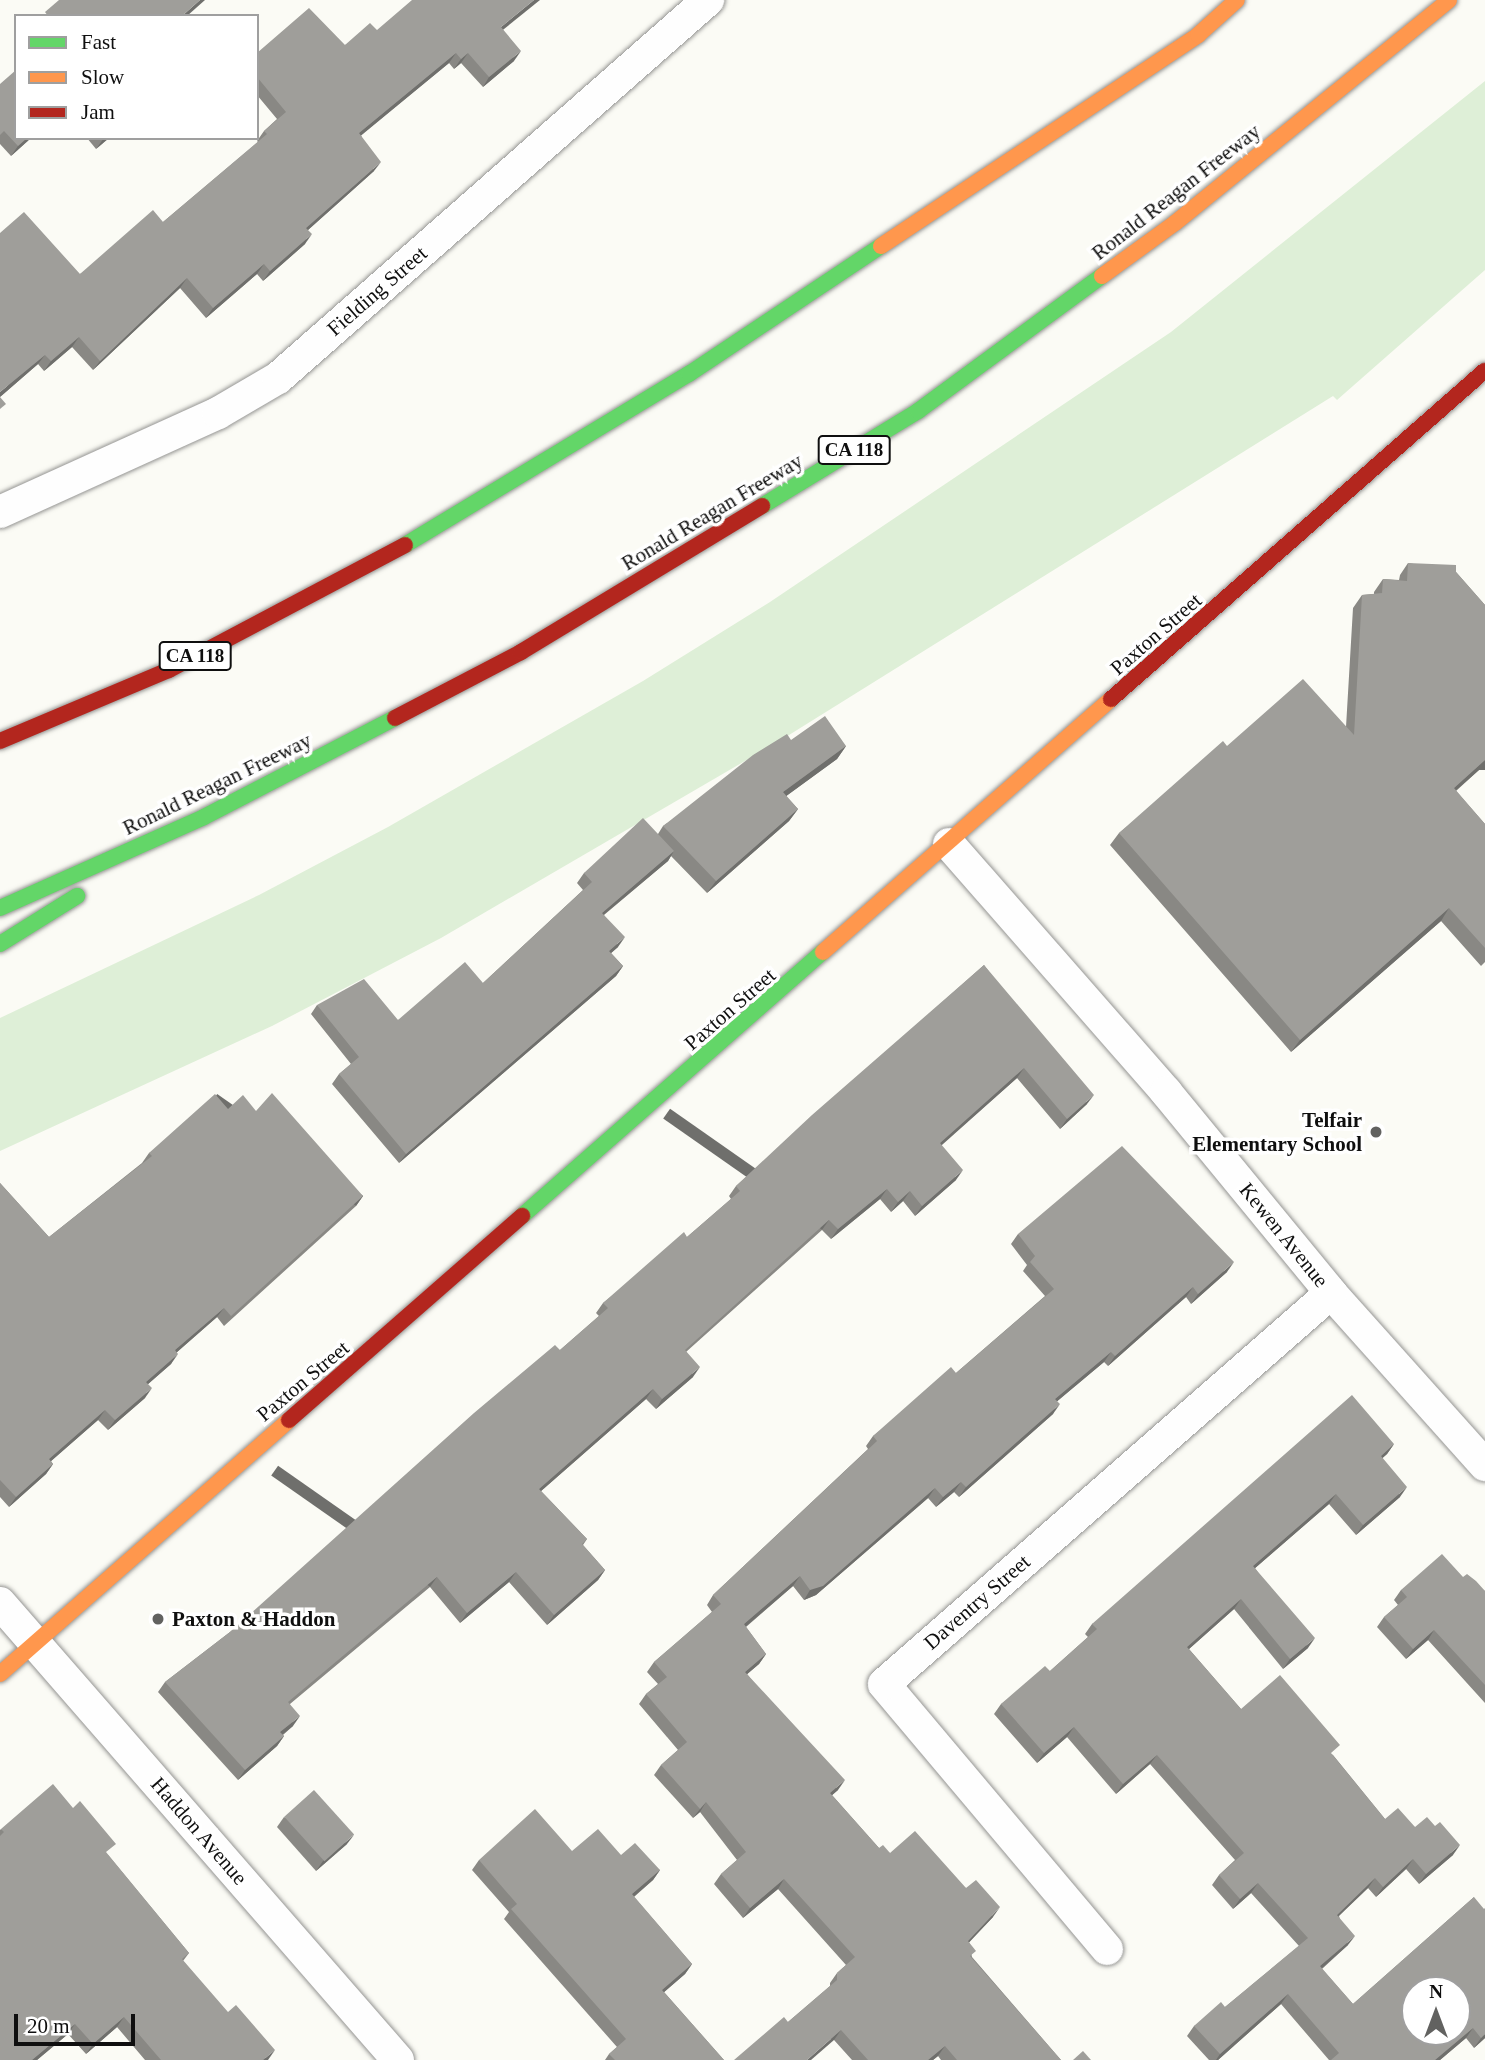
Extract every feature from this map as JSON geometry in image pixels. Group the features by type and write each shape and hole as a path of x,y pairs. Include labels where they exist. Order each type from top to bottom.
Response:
{"main road":[{"name":"CA 118","path":"0,741 169,670 396,551 689,374 1198,34 1237,0"},
{"name":"Ronald Reagan Freeway","path":"0,908 204,817 521,652 918,411 1175,223 1449,0"},
{"name":"Paxton Street","path":"0,1674 1485,371"},
{"path":"0,944 204,817"}],"street":[{"name":"Fielding Street","path":"0,512 218,412 278,378 708,0"},
{"name":"Kewen Avenue","path":"949,844 1166,1092 1331,1293 1485,1465"},
{"name":"Daventry Street","path":"1107,1949 884,1684 1331,1293"},
{"name":"Haddon Avenue","path":"0,1603 398,2060"}],"green space":[{"path":"1485,81 1485,270 1337,400 1333,396 781,740 441,938 272,1026 0,1151 0,1018 259,895 388,827 643,681 770,602 1171,332"}],"building":[{"path":"59,0 200,0 184,14 45,12"},
{"path":"412,0 534,0 501,27 521,51 489,77 468,53 461,59 456,53 359,133 381,162 306,228 312,234 270,271 264,264 213,308 187,278 100,361 79,337 51,361 45,355 0,392 0,233 24,212 80,274 153,210 163,222 267,134 264,131 286,112 259,79 259,51 309,8 345,45 370,23 377,30"},
{"path":"14,72 14,140 25,140 18,146 4,131 0,135 0,84"},
{"path":"0,397 6,404 0,409"},
{"path":"1408,563 1456,565 1456,572 1485,605 1485,760 1454,788 1485,824 1485,948 1449,908 1300,1040 1119,833 1223,741 1227,746 1303,679 1354,735 1362,595 1382,593 1383,579 1407,581"},
{"path":"825,716 846,746 783,792 798,809 716,881 663,826 753,755 787,734 791,740"},
{"path":"643,818 674,851 602,913 625,937 609,951 623,966 406,1154 339,1074 359,1057 317,1005 364,979 398,1020 465,962 483,983 592,882 584,873"},
{"path":"984,965 1094,1095 1067,1119 1024,1068 940,1143 963,1170 922,1206 910,1191 898,1202 887,1189 838,1229 829,1220 685,1350 700,1367 662,1399 653,1389 539,1489 587,1539 582,1544 605,1570 554,1615 516,1572 467,1613 437,1577 288,1702 300,1716 280,1732 284,1736 245,1770 165,1682 230,1632 474,1413 555,1345 560,1350 608,1308 603,1303 684,1232 687,1237 740,1191 736,1186 812,1115"},
{"path":"272,1093 363,1196 231,1316 224,1308 175,1350 178,1354 146,1382 152,1388 115,1420 105,1410 49,1459 53,1464 16,1497 0,1480 0,1183 49,1237 152,1156 149,1153 215,1094 228,1109 243,1095 256,1111"},
{"path":"1122,1146 1234,1262 1198,1294 1193,1287 1115,1356 1111,1352 1055,1399 1060,1404 966,1487 961,1482 943,1497 935,1488 823,1586 810,1590 800,1576 744,1624 766,1654 745,1672 845,1780 830,1793 879,1848 883,1845 890,1853 915,1831 966,1888 976,1880 1000,1907 968,1941 976,1951 970,1956 1061,2060 957,2060 945,2046 928,2060 868,2060 841,2030 807,2060 734,2060 784,2017 788,2022 837,1980 837,1973 855,1957 784,1879 750,1908 721,1874 746,1852 706,1802 700,1809 661,1765 687,1742 646,1694 667,1677 654,1662 721,1604 713,1595 877,1441 873,1436 951,1367 956,1373 1054,1289 1030,1262 1035,1256 1018,1234"},
{"path":"1352,1395 1394,1444 1381,1456 1407,1487 1363,1525 1336,1494 1253,1566 1315,1638 1290,1659 1241,1599 1187,1647 1241,1709 1280,1675 1340,1745 1331,1753 1385,1819 1398,1808 1415,1827 1427,1817 1435,1826 1440,1822 1460,1845 1426,1874 1413,1859 1383,1887 1375,1878 1337,1915 1355,1936 1320,1966 1353,2004 1474,1897 1485,1908 1485,2034 1481,2038 1473,2028 1471,2030 1471,1976 1401,1976 1401,2046 1452,2046 1435,2060 1331,2060 1339,2053 1288,1994 1220,2054 1194,2026 1221,2002 1225,2007 1308,1938 1258,1883 1240,1899 1219,1875 1244,1853 1157,1755 1123,1784 1074,1727 1044,1753 1001,1704 1045,1666 1050,1671 1097,1629 1092,1624"},
{"path":"1442,1554 1463,1577 1467,1574 1485,1591 1485,1685 1434,1630 1413,1649 1384,1617 1407,1597 1401,1590"},
{"path":"53,1784 73,1808 80,1801 116,1844 106,1852 189,1953 182,1959 228,2012 236,2005 275,2050 263,2060 161,2060 124,2017 93,2044 75,2024 32,2060 0,2060 0,1836 4,1832 1,1829"},
{"path":"314,1790 354,1835 324,1861 284,1817"},
{"path":"535,1809 572,1851 598,1829 621,1855 635,1843 660,1870 632,1894 692,1964 662,1990 724,2060 615,2060 609,2054 626,2039 511,1909 517,1904 479,1860"},
{"path":"1083,2051 1091,2060 1073,2060"}],"traffic: fast":[{"path":"405,545 689,374 881,246"},
{"path":"762,506 918,411 1102,276"},
{"path":"0,908 204,817 395,718"},
{"path":"0,944 77,896"},
{"path":"522,1216 823,952"}],"traffic: slow":[{"path":"881,246 1198,35 1237,0"},
{"path":"1102,276 1175,223 1449,0"},
{"path":"823,952 1111,699"},
{"path":"0,1674 289,1420"}],"traffic: jam":[{"path":"1111,699 1485,371"},
{"path":"395,718 521,652 762,506"},
{"path":"0,741 169,670 405,545"},
{"path":"289,1420 522,1216"}],"place":[{"name":"Telfair Elementary School","path":"1376,1132"},
{"name":"Paxton & Haddon","path":"158,1619"}]}
